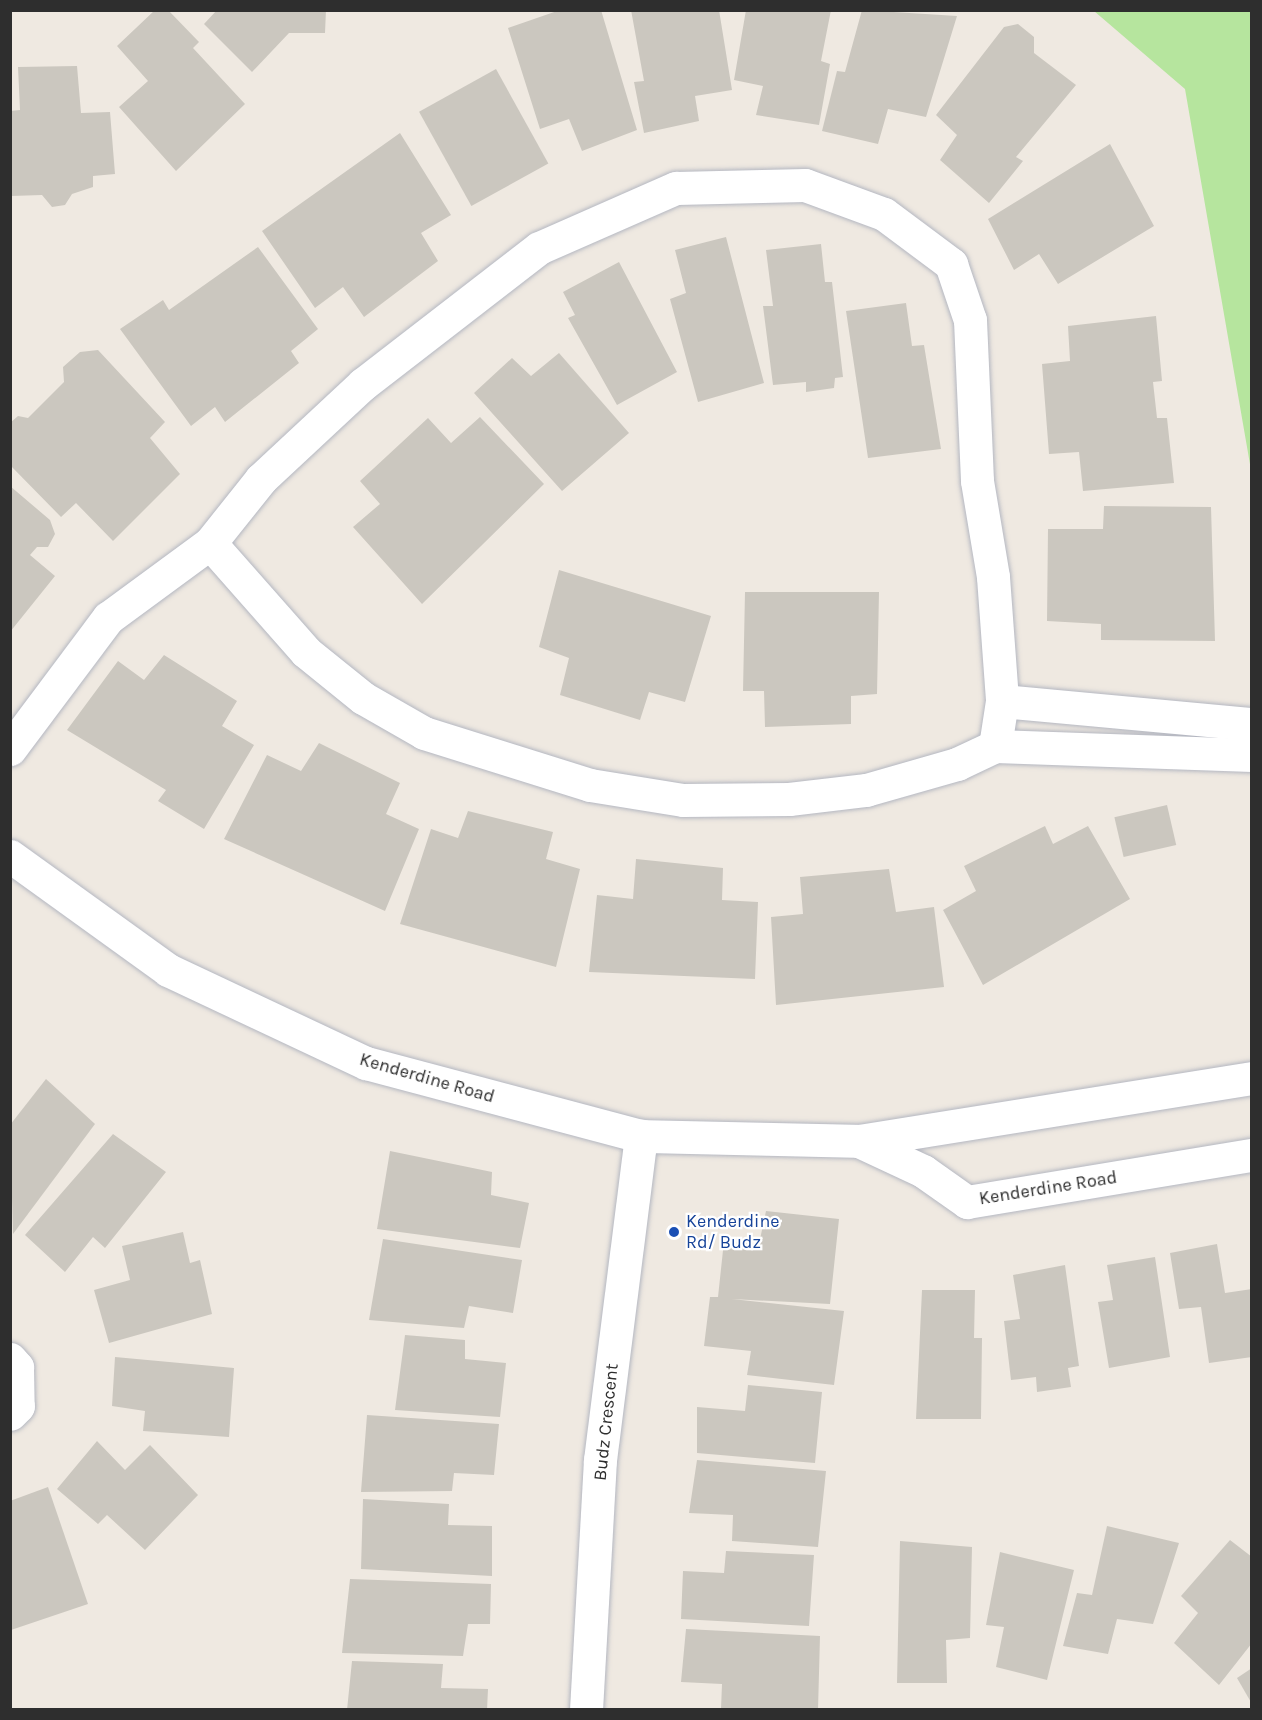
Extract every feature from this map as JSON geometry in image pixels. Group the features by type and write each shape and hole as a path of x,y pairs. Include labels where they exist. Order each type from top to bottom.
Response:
{"street":[{"path":"10,749 108,618 210,543 261,479 363,384 539,248 676,188 805,185 884,214 951,264 970,320 977,482 993,577 1002,701 995,746"},
{"path":"210,543 306,652 363,698 424,733 590,785 683,801 789,799 866,790 957,764 995,746 1251,755"},
{"path":"1002,701 1251,724"},
{"name":"Kenderdine Road","path":"10,856 168,970 366,1063 640,1136 859,1142 1251,1078"},
{"name":"Budz Crescent","path":"586,1710 600,1460 640,1136"},
{"name":"Kenderdine Road","path":"859,1142 923,1171 967,1202 1251,1155"},
{"path":"10,1359 17,1367 18,1406 10,1414"}],"green space":[{"path":"1094,11 1251,11 1251,470 1185,89"}],"building":[{"path":"155,10 168,10 199,42 193,48 245,104 176,171 119,107 148,81 117,46"},
{"path":"217,10 326,10 325,33 289,33 252,72 204,24"},
{"path":"560,10 601,10 637,130 582,151 569,119 540,129 508,28"},
{"path":"631,10 719,10 732,90 695,96 699,121 644,133 634,82 644,81"},
{"path":"746,10 831,10 821,61 830,64 819,125 756,115 763,86 734,80"},
{"path":"862,10 957,16 926,117 888,109 878,144 822,131 837,71 845,72"},
{"path":"1018,24 1034,37 1034,53 1076,85 1016,157 1023,161 989,203 940,160 957,135 936,115 1004,27"},
{"path":"77,66 81,113 110,112 115,174 93,176 93,187 72,194 65,205 52,207 42,195 11,196 10,111 20,110 18,67"},
{"path":"496,69 548,163 471,206 419,112"},
{"path":"400,133 451,215 421,233 438,261 364,317 343,287 315,308 262,231"},
{"path":"1110,144 1154,226 1058,284 1039,254 1014,270 988,219"},
{"path":"726,237 764,383 698,402 670,299 686,293 675,250"},
{"path":"821,244 825,282 832,282 843,377 835,378 834,388 806,392 806,382 773,385 763,306 773,306 766,250"},
{"path":"258,247 318,329 291,351 299,363 225,422 215,407 191,426 120,329 163,300 169,310"},
{"path":"619,262 677,372 617,405 568,318 575,315 563,292"},
{"path":"906,303 912,346 924,345 941,449 868,458 846,311"},
{"path":"1156,316 1162,381 1153,382 1157,418 1167,418 1174,483 1083,491 1079,452 1049,454 1042,364 1070,361 1068,326"},
{"path":"98,350 165,422 150,438 180,474 113,541 76,503 61,517 10,465 10,423 18,416 28,418 64,382 63,367 80,352"},
{"path":"559,353 629,433 562,491 474,393 512,358 531,376"},
{"path":"480,417 544,484 422,604 353,527 380,504 360,481 428,418 451,443"},
{"path":"10,486 50,520 55,534 48,547 37,547 30,555 55,576 10,632"},
{"path":"1104,506 1211,507 1215,641 1101,640 1101,624 1047,621 1048,529 1103,529"},
{"path":"559,570 711,616 685,702 649,692 640,720 560,695 569,658 539,647"},
{"path":"745,592 879,592 877,694 851,696 851,724 765,727 764,691 743,691"},
{"path":"164,655 237,701 222,726 254,745 204,829 158,801 166,790 67,730 118,661 144,680"},
{"path":"319,743 400,783 386,814 419,829 385,911 224,839 267,755 301,771"},
{"path":"1167,805 1176,845 1124,857 1114,817"},
{"path":"468,811 553,832 546,859 580,869 556,967 400,924 431,829 458,838"},
{"path":"1045,826 1053,844 1088,826 1130,899 983,985 943,910 976,891 964,866"},
{"path":"636,859 723,868 722,900 758,902 755,979 589,972 597,895 633,899"},
{"path":"889,869 896,912 934,907 944,987 776,1005 771,917 803,914 800,877"},
{"path":"46,1079 95,1124 13,1234 10,1125"},
{"path":"113,1134 166,1172 105,1248 93,1237 65,1272 25,1235"},
{"path":"390,1151 492,1172 491,1195 529,1203 520,1248 377,1229"},
{"path":"766,1211 839,1219 830,1304 732,1299 844,1311 834,1385 747,1375 751,1351 704,1346 710,1297 718,1297 724,1241 759,1244"},
{"path":"183,1232 190,1263 200,1260 212,1314 109,1343 94,1290 130,1280 122,1246"},
{"path":"383,1239 522,1260 513,1313 469,1306 464,1328 369,1320"},
{"path":"1217,1244 1225,1293 1252,1289 1252,1357 1209,1363 1201,1307 1179,1309 1170,1253"},
{"path":"1155,1257 1170,1357 1109,1368 1098,1302 1113,1300 1107,1265"},
{"path":"1065,1265 1079,1366 1068,1368 1071,1387 1037,1392 1036,1377 1011,1380 1004,1321 1020,1319 1013,1275"},
{"path":"922,1290 975,1290 974,1338 982,1338 981,1419 916,1419"},
{"path":"405,1335 465,1340 465,1359 506,1363 500,1417 395,1410"},
{"path":"115,1357 234,1368 229,1437 143,1431 145,1411 112,1406"},
{"path":"748,1385 822,1392 815,1463 697,1453 697,1407 745,1411"},
{"path":"367,1415 499,1424 494,1475 454,1473 452,1491 361,1492"},
{"path":"97,1441 125,1470 150,1445 198,1495 145,1550 107,1515 98,1524 57,1489"},
{"path":"697,1460 826,1471 818,1547 732,1541 733,1515 689,1513"},
{"path":"48,1487 88,1604 11,1630 10,1501"},
{"path":"363,1499 449,1504 448,1525 492,1526 492,1576 361,1569"},
{"path":"1107,1526 1179,1543 1153,1624 1117,1619 1108,1654 1063,1646 1077,1593 1092,1595"},
{"path":"1230,1540 1252,1557 1252,1643 1219,1685 1174,1643 1198,1613 1181,1596"},
{"path":"900,1541 972,1547 970,1638 946,1640 947,1683 897,1683"},
{"path":"726,1551 814,1555 809,1626 681,1619 683,1571 724,1573"},
{"path":"1000,1552 1074,1570 1047,1680 996,1667 1004,1627 986,1625"},
{"path":"350,1579 491,1584 490,1624 468,1624 463,1656 342,1653"},
{"path":"686,1629 820,1636 818,1710 721,1709 722,1684 681,1682"},
{"path":"352,1661 443,1664 441,1688 488,1689 487,1710 347,1710"},
{"path":"1252,1668 1252,1704 1237,1678"}],"place":[{"name":"Kenderdine Rd/ Budz","path":"674,1232"}]}
